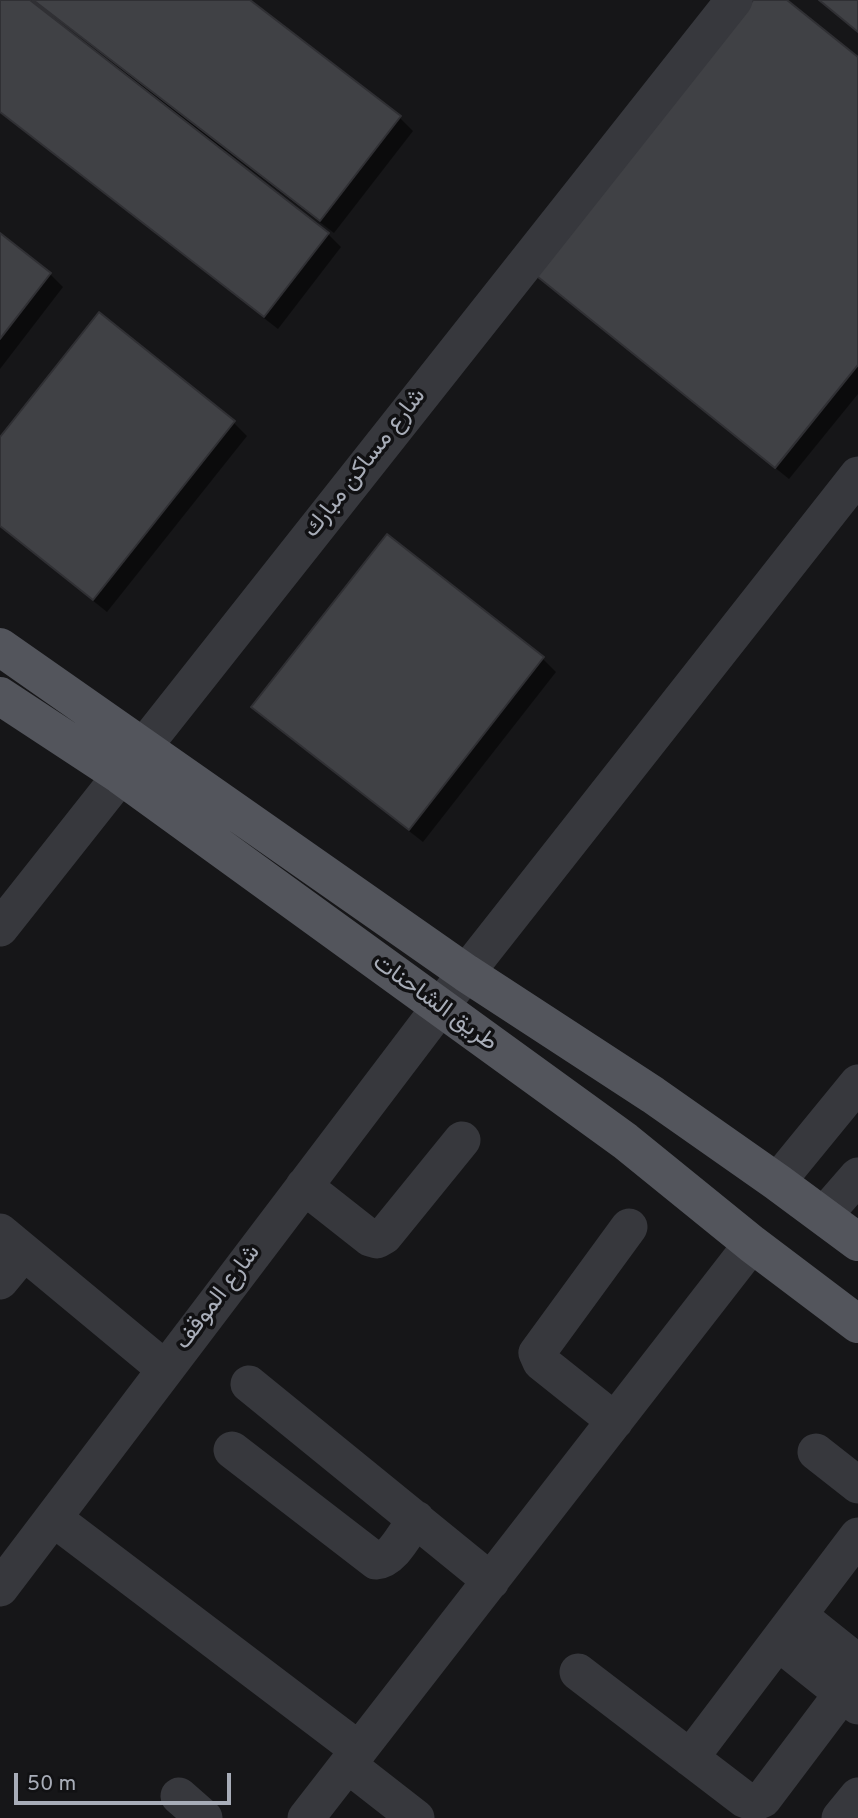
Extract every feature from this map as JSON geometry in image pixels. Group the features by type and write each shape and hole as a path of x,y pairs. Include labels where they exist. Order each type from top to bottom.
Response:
{"main road":[{"name":"طريق الشاحنات","path":"0,647 131,761 439,1008 625,1141 752,1244 858,1324"},
{"name":"طريق الشاحنات","path":"0,696 131,761 466,973 653,1095 824,1215 858,1242"},
{"path":"625,1141 640,1136 651,1125 655,1110 653,1095"},
{"path":"699,1200 701,1173 709,1162 721,1154 734,1152"}],"street":[{"name":"شارع مساكن مبارك","path":"0,928 734,0"},
{"name":"شارع الموقف","path":"0,1588 439,1008 858,475"},
{"path":"777,1182 858,1083"},
{"path":"304,1186 370,1238 377,1240 384,1236 462,1140"},
{"path":"824,1215 858,1176"},
{"path":"615,1421 541,1362 537,1353 629,1227"},
{"path":"0,1281 12,1242 165,1369"},
{"path":"306,1818 752,1244"},
{"path":"249,1384 491,1581"},
{"path":"232,1450 376,1561 389,1556 416,1519"},
{"path":"816,1452 858,1485"},
{"path":"53,1518 354,1757 416,1818"},
{"path":"690,1758 858,1536"},
{"path":"578,1672 748,1802 759,1802 854,1684 788,1628"},
{"path":"840,1818 858,1796"}],"building":[{"path":"0,0 30,0 329,233 264,317 0,112"},
{"path":"33,0 250,0 401,116 320,221"},
{"path":"753,0 787,0 858,57 858,365 775,468 533,273"},
{"path":"819,0 858,0 858,32"},
{"path":"0,233 51,273 0,339"},
{"path":"99,312 235,421 93,600 0,526 0,437"},
{"path":"387,534 544,657 409,830 251,707"}]}
